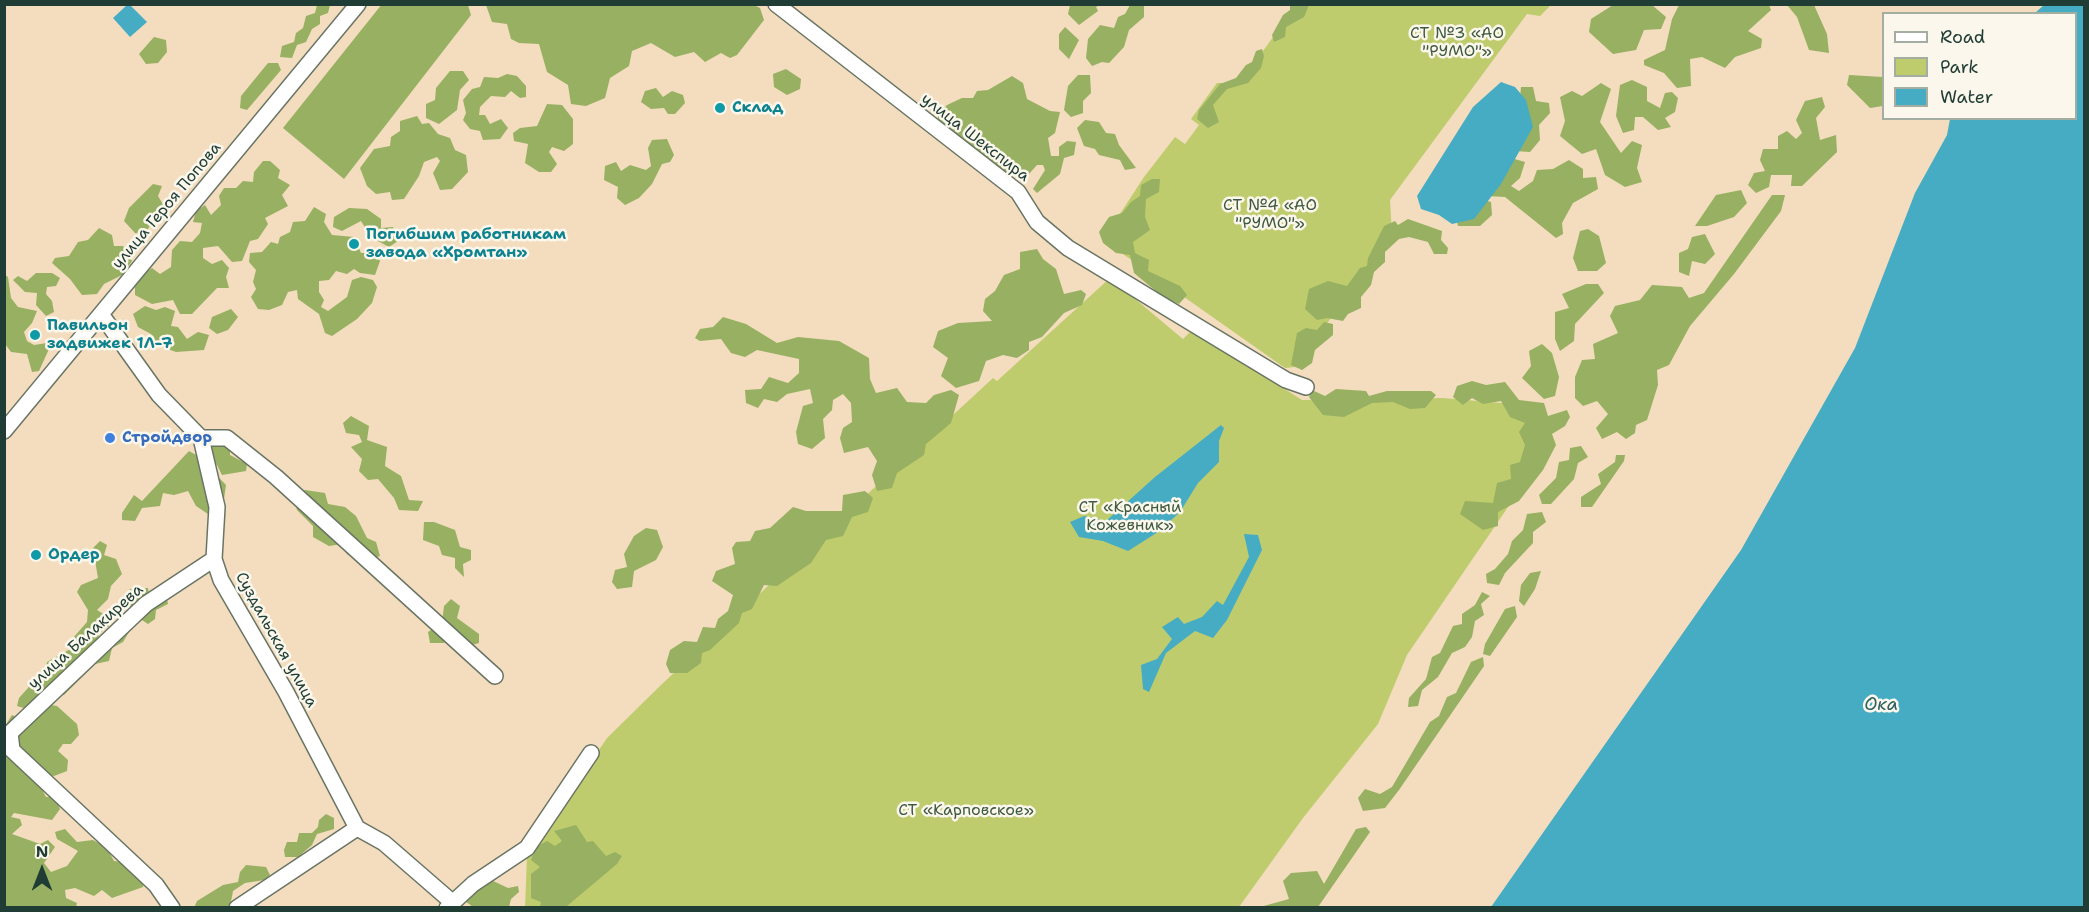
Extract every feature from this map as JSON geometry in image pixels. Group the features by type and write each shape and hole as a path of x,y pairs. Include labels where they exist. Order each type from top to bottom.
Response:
{"street":[{"name":"улица Героя Попова","path":"4,431 358,4"},
{"name":"улица Шекспира","path":"776,4 1018,192 1037,222 1068,248 1286,380 1306,387"},
{"path":"101,314 159,395 201,438 227,438 276,477 495,676"},
{"name":"Суздальская улица","path":"201,438 217,507 214,559 221,580 286,692 357,828"},
{"name":"улица Балакирева","path":"172,908 156,885 12,750 10,733 146,604 214,559"},
{"path":"237,908 357,828 384,843 449,905 473,884 527,848 591,753"}],"green space":[{"path":"382,4 468,5 471,15 344,179 283,128"},
{"path":"1070,4 1100,5 1096,7 1098,11 1079,25 1068,14"},
{"path":"317,5 330,5 328,13 320,16 320,24 312,29 306,42 297,45 292,58 280,57 282,46 294,42 296,33 303,28 306,16 315,13"},
{"path":"486,5 754,5 760,8 764,20 737,55 730,58 721,53 705,62 694,52 675,57 651,43 632,51 629,66 610,78 605,98 586,106 571,104 568,85 547,72 539,44 519,43 511,39 507,24 492,22"},
{"path":"1130,5 1144,6 1144,17 1129,30 1124,47 1109,63 1102,62 1092,66 1086,58 1088,39 1100,25 1114,28 1118,17 1125,14"},
{"path":"1290,5 1309,5 1304,17 1286,27 1285,37 1274,42 1272,35 1283,15 1290,10"},
{"name":"СТ №4 «АО \"РУМО\"»","path":"1296,5 1551,5 1540,16 1527,14 1390,200 1392,235 1295,367 1285,368 1103,240 1144,177 1175,137 1185,144 1199,125 1191,119 1217,83 1240,83"},
{"path":"1613,5 1652,5 1666,17 1661,29 1644,30 1636,50 1613,54 1589,32 1591,19"},
{"path":"1679,5 1769,5 1771,10 1748,31 1762,39 1761,48 1735,57 1725,68 1702,57 1690,59 1691,86 1677,88 1664,73 1644,65 1644,60 1665,50 1672,19"},
{"path":"1787,5 1814,5 1827,34 1829,53 1809,50 1797,17"},
{"path":"1065,27 1079,40 1069,59 1059,49 1059,34"},
{"path":"154,37 166,40 167,52 158,63 146,64 139,54"},
{"path":"1262,49 1264,56 1261,68 1248,83 1227,89 1213,105 1219,122 1208,128 1197,119 1199,110 1220,84 1236,78 1246,65 1252,62 1256,51"},
{"path":"268,63 278,63 281,70 247,110 240,108 241,96"},
{"path":"786,69 801,79 800,89 787,95 774,87 773,74"},
{"path":"450,71 463,71 469,80 460,90 457,110 439,124 426,118 426,104 435,100 436,88"},
{"path":"507,74 517,76 526,86 526,97 520,98 511,91 505,97 491,96 480,107 479,115 485,115 490,124 501,119 508,128 500,139 483,140 480,131 470,129 463,120 466,113 463,100 472,89 480,87 484,77 498,78"},
{"path":"1078,75 1090,75 1091,93 1083,101 1083,113 1071,117 1064,110 1068,86"},
{"path":"1849,75 1882,77 1882,106 1870,108 1847,85"},
{"path":"1012,76 1023,83 1027,99 1050,111 1060,112 1055,133 1048,138 1051,156 1059,156 1059,147 1067,141 1076,142 1074,155 1064,158 1060,174 1037,193 1033,189 1045,170 1043,165 1037,165 1028,175 1004,177 938,125 938,114 947,105 962,98 973,98 977,91 988,90"},
{"path":"1632,80 1647,87 1647,101 1660,108 1665,93 1672,92 1678,98 1675,112 1665,118 1671,127 1658,130 1643,117 1635,117 1634,130 1623,133 1616,116 1620,85"},
{"path":"1601,83 1611,89 1600,122 1621,153 1632,141 1642,145 1637,168 1642,182 1625,187 1605,175 1596,149 1582,154 1560,136 1565,121 1560,97 1572,91 1582,96"},
{"path":"1521,87 1533,87 1536,101 1549,103 1550,113 1539,125 1540,140 1530,152 1515,151"},
{"path":"656,88 663,97 672,91 683,95 685,103 675,114 668,114 664,108 651,109 641,102 645,91"},
{"path":"1822,97 1825,107 1816,118 1820,140 1836,135 1837,152 1802,186 1791,186 1792,175 1771,175 1769,187 1756,193 1748,185 1754,173 1765,171 1760,160 1763,149 1778,149 1778,136 1787,131 1796,139 1802,133 1796,120 1805,101"},
{"path":"547,104 562,105 573,119 573,144 564,151 552,147 549,152 557,164 551,172 539,172 525,163 528,144 514,141 513,133 520,128 537,126"},
{"path":"417,116 422,124 429,123 438,134 450,138 455,150 466,155 468,172 452,189 440,190 433,173 440,161 437,157 424,162 419,176 404,199 392,200 390,192 376,194 367,186 360,168 374,149 390,146 391,137 400,131 400,121"},
{"path":"1085,120 1099,122 1106,133 1115,134 1119,145 1136,168 1125,170 1120,160 1099,155 1095,149 1084,146 1077,128"},
{"path":"667,139 674,155 670,162 662,164 652,184 639,198 625,205 617,198 618,187 604,180 605,166 616,162 621,171 630,165 646,170 651,166 648,148 652,140"},
{"path":"1511,158 1525,162 1520,178 1511,186 1519,191 1533,181 1537,170 1553,169 1569,160 1583,169 1583,178 1596,177 1598,189 1573,203 1562,223 1563,234 1556,238 1505,197 1487,196"},
{"path":"263,161 270,161 280,170 278,178 290,185 282,195 288,206 265,218 268,224 258,239 250,241 242,261 232,262 218,246 203,248 203,258 212,264 222,260 229,268 226,277 229,288 217,288 192,314 180,314 173,300 152,304 135,295 135,285 140,276 152,268 160,274 171,267 172,250 180,241 192,242 200,233 202,223 193,222 196,211 205,205 211,215 221,205 219,196 224,188 236,188 243,181 253,182 254,172"},
{"path":"1152,179 1160,179 1159,192 1146,199 1145,217 1150,230 1133,242 1135,253 1149,260 1148,271 1180,286 1187,295 1179,304 1163,297 1134,273 1130,255 1116,253 1103,243 1099,232 1109,217 1122,213 1131,202 1140,196 1141,185"},
{"path":"153,184 162,186 158,196 167,211 161,218 151,215 150,226 144,234 135,233 124,221 129,208"},
{"path":"1741,190 1747,203 1734,217 1707,226 1695,226 1716,195"},
{"path":"1772,195 1785,195 1781,211 1734,274 1690,326 1669,365 1657,370 1658,385 1647,420 1636,425 1635,433 1626,439 1617,432 1602,439 1596,428 1608,414 1597,401 1583,406 1575,398 1575,377 1582,360 1595,359 1593,344 1618,333 1610,316 1615,306 1640,300 1652,285 1682,287 1689,298 1704,293"},
{"path":"1480,199 1491,202 1492,215 1480,226 1458,226 1456,218"},
{"path":"314,207 326,214 324,222 332,235 354,237 361,253 375,253 380,261 375,275 360,273 354,269 347,274 336,271 329,280 319,281 319,292 324,300 321,307 328,311 347,297 352,280 361,277 373,280 377,287 372,303 357,319 332,336 325,333 319,314 298,299 297,290 288,292 282,305 269,310 258,309 251,297 256,289 253,282 256,270 249,262 250,253 262,252 271,242 278,244 280,237 290,232 293,222 305,221"},
{"path":"349,208 367,209 381,219 381,228 393,227 398,241 389,247 378,241 376,231 366,229 361,221 342,231 333,227 334,217"},
{"path":"1408,219 1442,231 1441,240 1448,248 1447,254 1434,254 1428,242 1409,237 1399,239 1385,252 1385,262 1374,272 1371,285 1361,297 1361,308 1348,314 1343,321 1327,318 1317,320 1305,309 1309,289 1328,281 1347,286 1360,268 1367,266 1368,258 1384,226 1395,221 1398,225"},
{"path":"99,228 112,235 114,246 123,246 132,261 122,275 104,284 97,294 82,295 70,279 52,263 55,258 69,256 78,242 88,240"},
{"path":"1588,229 1599,236 1606,263 1597,271 1578,271 1573,258 1580,231"},
{"path":"1705,234 1715,254 1705,264 1692,261 1689,276 1679,272 1679,253 1688,249 1692,237"},
{"path":"1037,249 1043,259 1056,269 1064,294 1081,290 1086,294 1082,305 1064,313 1042,337 1029,342 1029,350 1017,358 1003,355 986,361 979,381 956,388 941,376 948,358 933,347 938,331 958,323 992,321 983,311 985,299 995,291 1004,275 1020,269 1020,252"},
{"path":"36,273 52,273 60,278 56,286 47,287 46,294 52,301 54,312 46,316 36,305 37,293 25,292 13,280 18,276 27,281"},
{"path":"4,274 8,277 11,298 18,307 37,311 32,323 24,332 27,341 34,345 47,343 49,349 39,371 32,372 27,354 11,352 5,344"},
{"name":"СТ «Красный Кожевник»","path":"1110,278 1183,339 1192,330 1302,400 1443,398 1536,406 1549,447 1407,655 1378,724 1303,818 1239,907 525,908 527,857 607,738 663,683 993,378 997,381"},
{"path":"1586,284 1598,284 1604,293 1575,324 1574,341 1560,351 1555,339 1555,312 1569,308 1562,294"},
{"path":"145,306 156,310 165,307 175,311 171,326 178,327 187,339 198,332 209,335 204,350 176,352 154,344 151,334 138,327 133,314"},
{"path":"231,309 238,317 228,330 217,334 209,328 212,317"},
{"path":"723,317 746,324 777,343 798,337 839,341 869,358 870,379 876,393 897,388 907,402 926,403 934,395 951,390 959,395 951,423 926,444 924,455 897,473 892,488 877,491 872,475 877,461 868,447 844,453 840,438 843,428 852,422 851,403 843,394 833,400 832,410 823,419 825,438 812,449 798,444 796,432 803,406 813,403 810,389 787,394 777,402 764,399 758,408 746,403 745,390 761,389 769,377 788,383 799,373 799,359 757,350 745,357 731,353 721,339 700,341 695,338 700,329 713,327"},
{"path":"1324,322 1333,324 1333,335 1315,350 1312,363 1302,370 1291,365 1297,333 1306,328 1317,330"},
{"path":"1542,344 1552,353 1559,377 1555,396 1544,399 1522,378 1531,366 1529,351"},
{"path":"1472,381 1486,385 1505,382 1519,400 1544,403 1548,416 1567,410 1570,417 1565,426 1552,434 1556,445 1543,470 1519,501 1498,512 1498,526 1483,530 1460,514 1465,501 1493,503 1497,483 1511,479 1510,465 1520,462 1525,445 1519,432 1525,423 1510,417 1501,401 1483,404 1472,398 1463,405 1453,397 1457,386"},
{"path":"1336,389 1366,391 1369,396 1387,391 1431,391 1436,395 1425,408 1410,409 1393,402 1372,403 1344,417 1323,415 1309,397 1312,390 1325,396"},
{"path":"351,416 369,426 367,440 387,447 385,466 401,476 409,500 423,501 418,511 399,510 394,498 378,479 368,480 359,471 362,459 351,447 362,442 359,435 346,433 343,423"},
{"path":"215,443 230,449 230,455 247,464 246,471 222,475 217,465 206,455"},
{"path":"1581,446 1588,457 1578,463 1574,479 1551,504 1542,504 1539,495 1556,478 1559,462 1569,460 1570,448"},
{"path":"189,451 198,456 226,485 224,499 214,513 208,514 196,506 188,491 174,495 163,493 160,506 142,508 135,521 122,520 122,513 134,495 142,501"},
{"path":"1616,455 1625,455 1624,461 1592,507 1581,507 1581,497 1601,484 1598,474 1615,462"},
{"path":"305,490 325,493 328,504 345,507 356,516 367,538 376,542 380,556 362,562 347,554 342,544 329,546 313,537 313,526 297,510 294,498"},
{"path":"865,491 873,498 868,512 852,517 843,536 826,540 811,563 777,586 764,585 752,609 742,613 739,623 710,650 702,653 701,663 687,673 670,673 666,664 670,650 684,641 697,642 703,627 715,628 718,619 728,611 733,595 712,581 716,571 735,564 732,548 736,542 750,541 755,531 770,528 793,507 806,511 842,511 843,495"},
{"path":"1542,512 1546,522 1533,532 1533,543 1505,573 1499,585 1487,583 1486,574 1495,569 1508,554 1512,541 1523,530 1527,514"},
{"path":"424,522 434,522 455,530 460,547 471,550 471,560 463,564 464,577 455,568 455,558 442,555 439,546 423,540"},
{"path":"646,528 657,530 663,547 656,560 634,571 632,587 617,589 612,582 615,570 627,567 624,554 634,536"},
{"path":"100,541 107,545 104,555 116,559 122,574 111,586 108,599 97,610 108,617 109,626 98,634 100,645 121,630 129,632 123,642 112,648 109,661 95,664 64,695 54,695 27,709 17,706 19,698 36,679 44,676 47,662 74,647 73,638 87,622 88,610 77,592 81,585 98,578 93,548"},
{"path":"1541,571 1535,589 1524,606 1519,601 1521,585 1530,573"},
{"path":"148,588 149,594 166,594 168,604 156,610 155,619 148,624 142,620 143,605 129,610 124,603 130,589"},
{"path":"1482,592 1490,596 1481,604 1484,615 1475,621 1472,637 1465,647 1452,653 1438,677 1422,690 1418,706 1408,707 1409,698 1426,679 1432,657 1440,653 1453,626 1462,624 1462,614 1475,605"},
{"path":"451,599 460,606 457,618 479,634 479,643 472,645 454,631 444,643 430,643 428,632 442,623 444,606"},
{"path":"1515,606 1517,617 1490,656 1483,654 1485,644 1505,609"},
{"path":"1483,657 1484,666 1385,808 1363,811 1358,798 1365,789 1380,794 1392,787 1430,722 1439,716 1447,697 1456,693 1471,662"},
{"path":"46,704 57,706 77,724 79,735 71,744 63,744 58,751 68,760 67,771 54,776 41,774 37,780 46,797 55,797 60,809 52,820 14,813 11,817 20,819 22,825 12,834 40,844 48,840 55,847 44,863 51,872 67,866 78,851 57,839 55,832 65,829 77,842 93,840 107,848 114,861 131,863 144,878 143,887 112,898 102,890 94,896 75,888 65,890 66,898 77,903 76,907 6,908 5,726 12,715 26,722"},
{"path":"326,814 334,818 334,829 317,834 312,845 298,857 285,857 284,850 287,842 297,842 299,833 312,833 318,827 319,820"},
{"path":"576,825 587,842 593,841 606,856 615,852 622,856 617,864 567,906 540,907 541,902 531,898 531,874 540,867 531,860 536,847 547,841 555,846 562,841 554,831"},
{"path":"1366,827 1370,832 1318,907 1260,907 1289,899 1283,881 1291,873 1317,871 1324,884 1356,829"},
{"path":"246,865 266,867 270,875 264,880 245,883 233,891 230,907 194,908 197,901 223,885 238,882 240,872"},
{"path":"489,879 508,888 518,886 519,892 511,899 509,907 473,907 465,901"}],"water":[{"path":"127,5 130,5 147,22 130,37 113,18"},
{"name":"Ока","path":"2044,5 2084,5 2084,907 1491,907 1741,550 1855,348 1915,193 1947,135 1950,120 2077,120 2077,12 2036,12"},
{"path":"1501,82 1515,87 1526,100 1533,127 1501,184 1474,219 1452,224 1439,215 1421,209 1417,196 1473,107"},
{"path":"1221,425 1224,428 1219,441 1219,462 1198,483 1180,512 1158,532 1128,551 1103,541 1079,537 1070,522 1084,516 1106,521 1155,477"},
{"path":"1244,534 1258,535 1262,550 1227,620 1213,638 1195,631 1166,653 1149,692 1143,689 1141,665 1157,659 1172,639 1162,627 1178,617 1184,624 1202,617 1217,601 1223,605 1249,557"}],"place":[{"name":"Склад","path":"720,108"},
{"name":"Погибшим работникам завода «Хромтан»","path":"354,244"},
{"name":"Павильон задвижек 1Л-7","path":"35,335"},
{"name":"Стройдвор","path":"110,438"},
{"name":"Ордер","path":"36,555"}],"park label":[{"name":"СТ №3 «АО \"РУМО\"»","path":"1457,43"},
{"name":"СТ «Карповское»","path":"966,811"}]}
